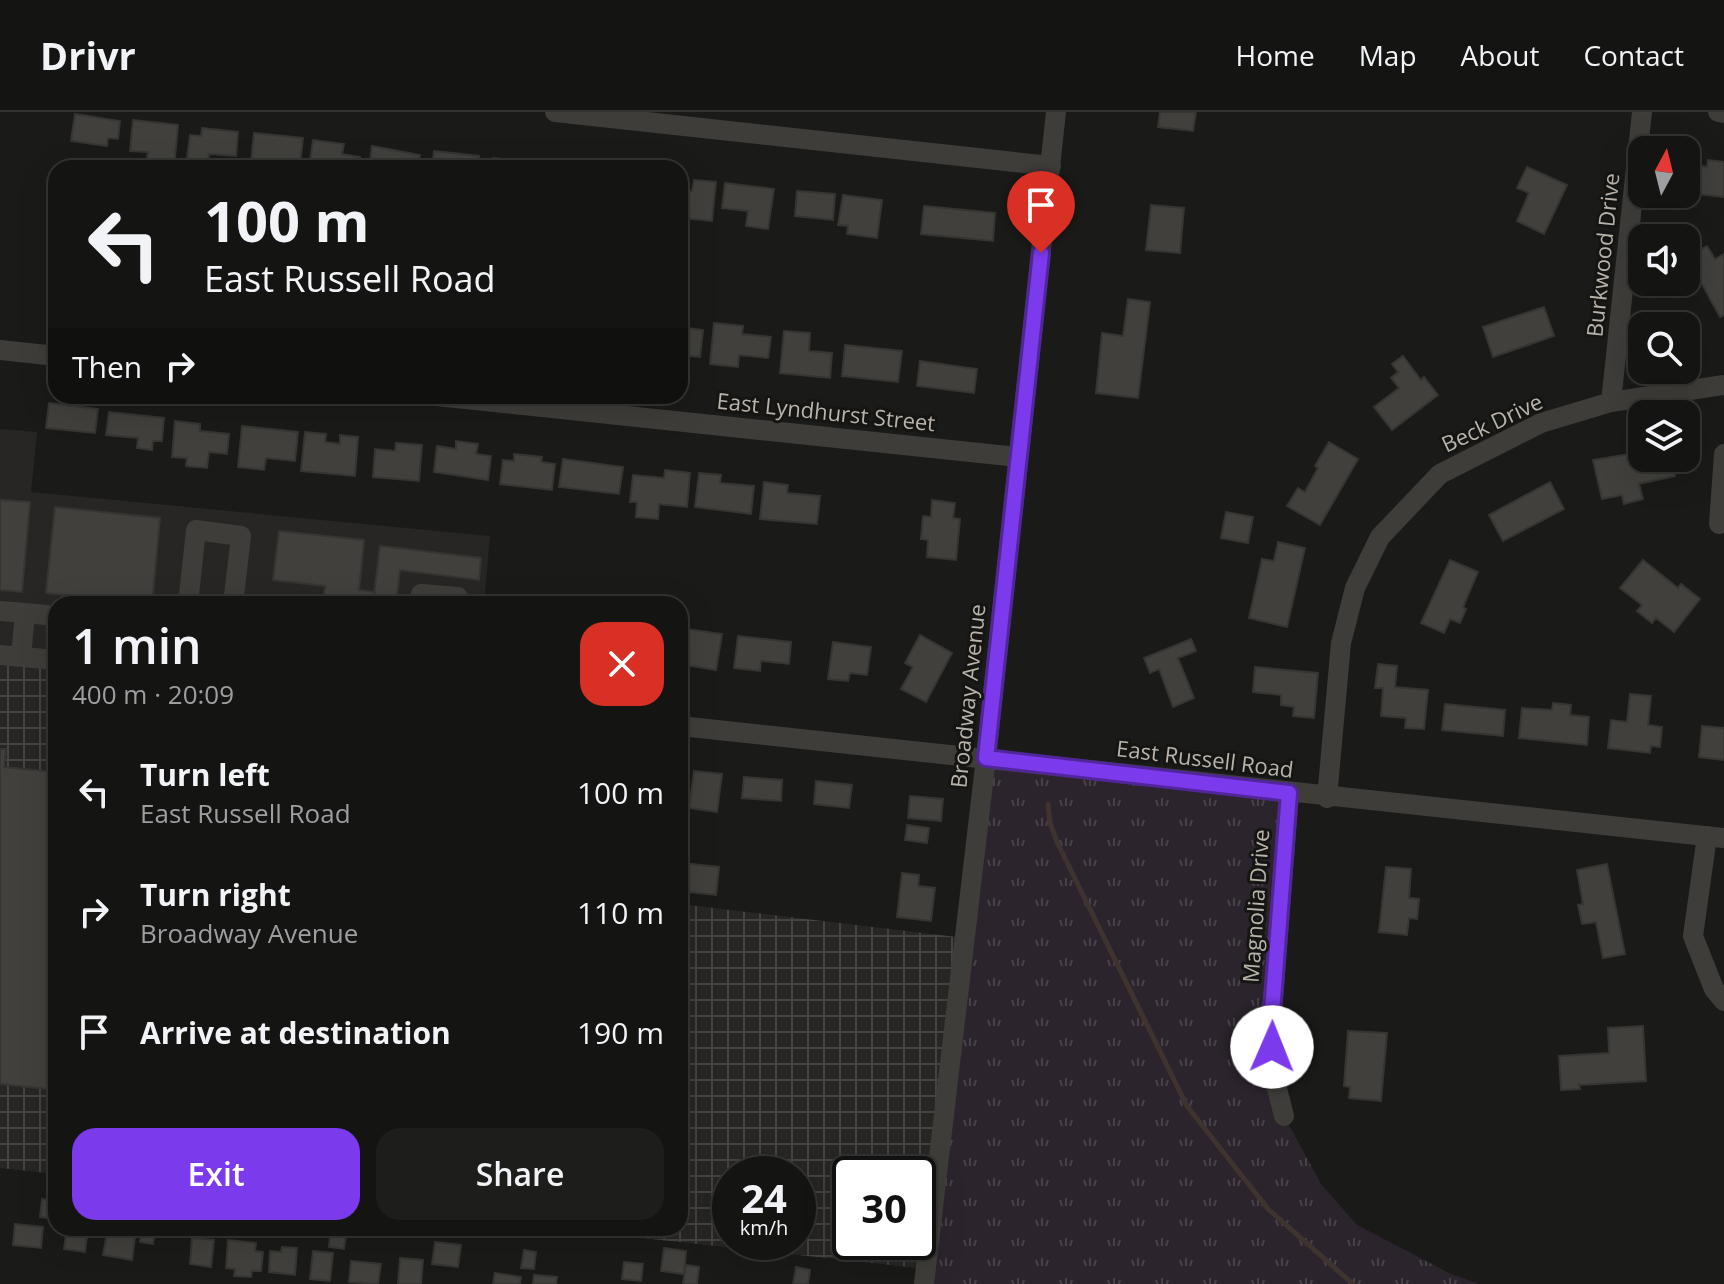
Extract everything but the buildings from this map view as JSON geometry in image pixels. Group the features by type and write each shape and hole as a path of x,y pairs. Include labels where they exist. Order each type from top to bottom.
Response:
{"street":[{"path":"555,112 1051,166"},
{"name":"Broadway Avenue","path":"924,1284 986,758 1056,112"},
{"name":"Burkwood Drive","path":"1611,402 1642,112"},
{"path":"1718,112 1724,113"},
{"path":"0,350 48,355"},
{"name":"Beck Drive","path":"1327,798 1341,643 1355,588 1380,537 1440,474 1541,423 1611,402 1724,385"},
{"name":"East Lyndhurst Street","path":"513,404 1018,457"},
{"path":"1719,524 1724,454"},
{"path":"189,596 196,530 241,536 234,596"},
{"path":"421,596 446,596"},
{"path":"0,611 48,615"},
{"path":"21,657 25,613"},
{"path":"0,655 48,659"},
{"name":"East Russell Road","path":"688,727 1327,798 1716,837"},
{"name":"Magnolia Drive","path":"1284,1116 1272,1069 1271,1025 1289,793"},
{"path":"1716,837 1693,936 1714,989 1724,1001"}],"shaded area":[{"path":"0,429 37,432 31,492 490,536 485,596 48,596 48,659 0,655"},
{"path":"0,655 48,659 48,1173 0,1168"},
{"path":"688,905 965,938 936,1184 936,1156 832,1156 832,1259 816,1257 816,1156 712,1156 712,1246 623,1236 688,1236"},
{"path":"843,1260 927,1260 926,1269"}],"green space":[{"path":"986,758 1289,793 1271,1025 1284,1116 1321,1184 1357,1225 1451,1274 1479,1284 924,1284 927,1260 936,1260 936,1182"}],"waterway":[{"path":"1048,804 1050,823 1057,842 1187,1106 1268,1209 1353,1284"}],"route":[{"path":"1041,253 986,758 1289,793 1271,1025 1272,1047"}]}
